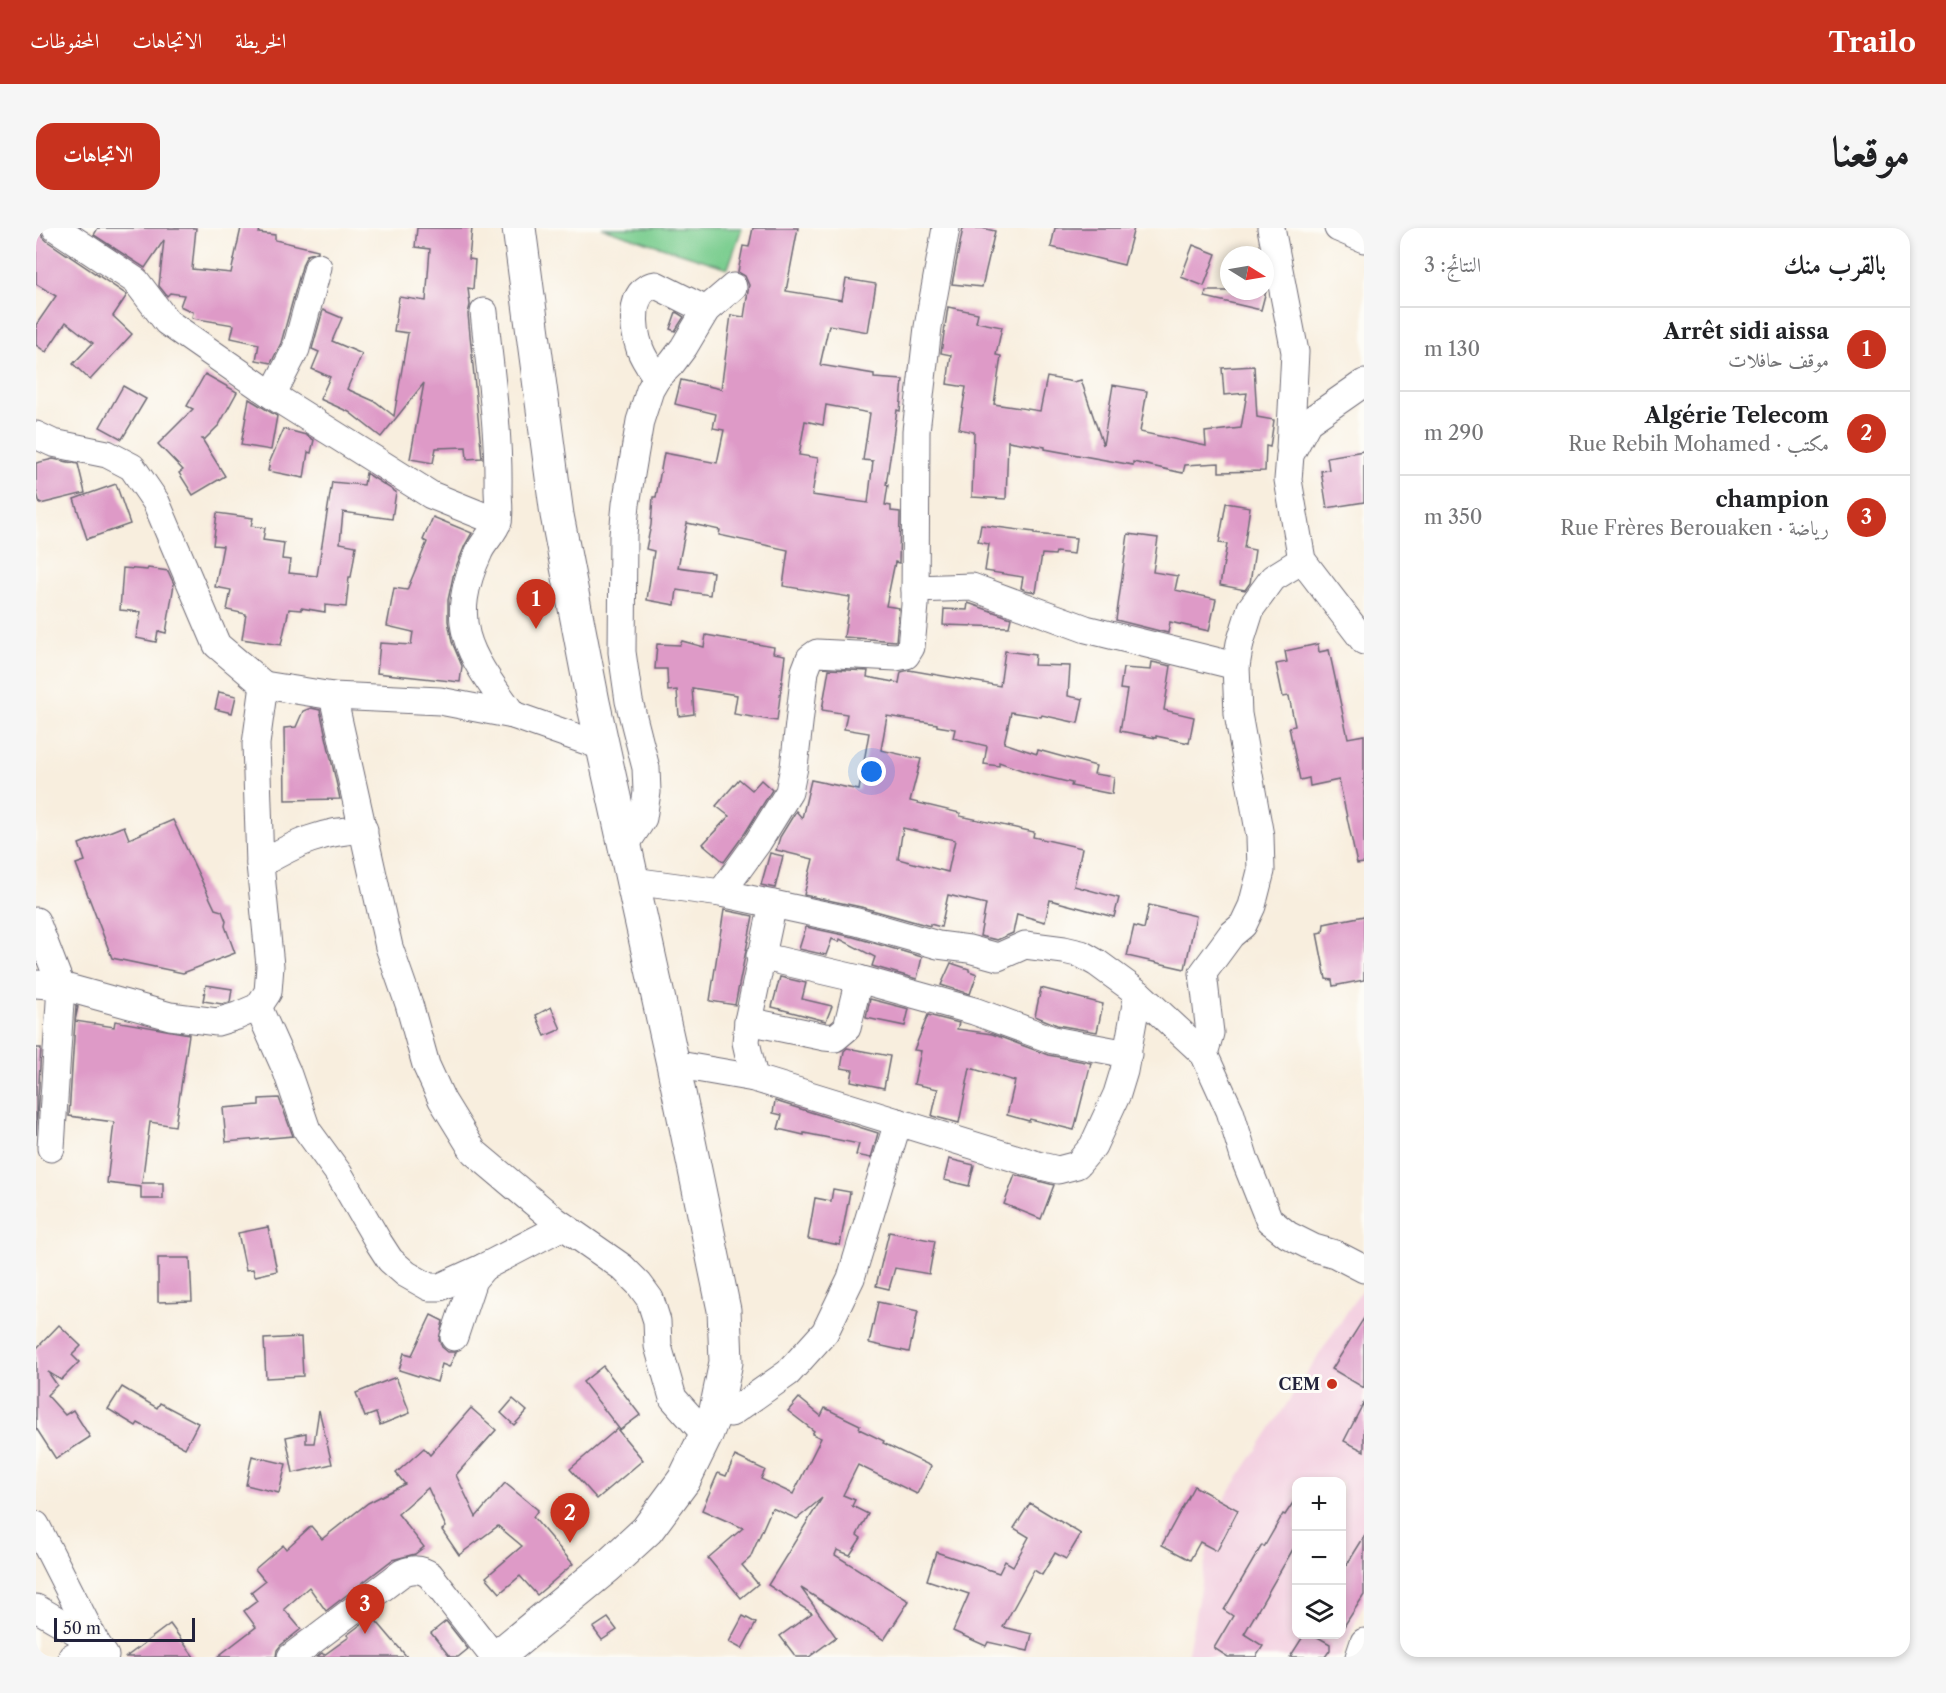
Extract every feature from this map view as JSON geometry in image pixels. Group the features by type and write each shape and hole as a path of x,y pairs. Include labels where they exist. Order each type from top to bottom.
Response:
{"main road":[{"path":"495,1657 608,1566 647,1530 684,1480 711,1422 726,1362 724,1310 673,1064 624,846 557,515 519,228"}],"street":[{"path":"56,228 136,281 167,321 272,395 431,495 498,522"},
{"path":"721,893 758,842 789,792 805,671 810,658 818,651 896,657 906,655 911,647 915,589 916,431 928,327 946,228"},
{"path":"1246,228 1272,232 1295,352 1288,480 1302,560 1364,641"},
{"path":"1338,228 1364,239"},
{"path":"272,395 296,349 318,267"},
{"path":"657,378 642,355 637,338 635,321 639,293 644,288 656,285 706,310"},
{"path":"624,846 643,818 647,792 646,768 629,701 622,652 623,535 640,421 650,390 657,378 684,347 706,310 733,287"},
{"path":"483,312 499,460 498,522 479,552 467,585 463,607 464,629 470,651 513,715"},
{"path":"1290,455 1308,422 1364,383"},
{"path":"36,435 53,443 107,454 132,467 156,502 217,645 264,685 333,696 440,701 513,715 604,747"},
{"path":"1204,1054 1210,1033 1203,974 1231,935 1243,926 1252,906 1261,872 1260,836 1238,714 1236,666 1240,643 1251,608 1273,578 1302,560"},
{"path":"915,589 972,587 1086,629 1236,666"},
{"path":"49,985 170,1016 217,1022 258,1006 268,992 270,966 260,864 256,744 264,685"},
{"path":"333,696 389,947 409,1004 426,1065 442,1100 474,1152 563,1226 622,1267 645,1291 657,1321 658,1346 673,1398 711,1422 731,1413 788,1373 825,1332 851,1278 898,1122"},
{"path":"260,864 313,837 341,830 364,830"},
{"path":"633,881 721,893 857,922 938,945 969,949 998,957 1025,945 1081,954 1138,993 1204,1054 1230,1111 1245,1160 1269,1220 1288,1235 1314,1248 1335,1254 1364,1269"},
{"path":"754,1078 746,1042 748,1021 760,956 773,904"},
{"path":"36,921 49,985 51,1148"},
{"path":"760,956 860,979 974,1011 1053,1040 1128,1054"},
{"path":"748,1021 835,1038 847,1028 860,979"},
{"path":"673,1064 754,1078 1041,1166 1058,1170 1067,1169 1077,1165 1093,1146 1117,1094 1128,1054 1138,993"},
{"path":"258,1006 287,1072 307,1130 339,1174 390,1260 406,1274 429,1287 440,1287 563,1226"},
{"path":"454,1337 472,1280 484,1267"},
{"path":"36,1525 100,1650"},
{"path":"291,1657 402,1573 411,1569 421,1570 430,1575 495,1657"},
{"path":"36,1608 100,1650"},
{"path":"1359,1657 1364,1642"},
{"path":"72,1657 100,1650"}],"shaded area":[{"name":"CEM","path":"1364,1286 1364,1603 1340,1657 1187,1657 1214,1515"}],"green space":[{"path":"602,228 742,228 728,268"}],"building":[{"path":"36,228 40,228 42,236 47,241 127,295 113,316 132,334 90,380 73,364 93,343 66,322 46,352 36,345 36,325 56,296 36,284"},
{"path":"98,228 196,228 192,269 231,273 241,228 260,228 259,233 275,235 275,240 318,250 318,252 307,255 303,263 281,343 271,363 256,360 259,344 231,338 234,325 192,318 193,312 180,306 184,295 170,293 167,296 159,286 164,240 145,268 94,235"},
{"path":"417,228 472,228 469,259 475,260 473,289 468,288 470,305 468,314 482,458 467,459 466,447 436,448 433,463 410,459 424,383 381,437 349,412 320,399 330,377 312,369 319,352 312,349 323,310 342,318 332,341 362,354 347,389 376,402 394,416 408,333 394,331 399,297 426,301 430,249 415,247"},
{"path":"753,228 798,228 786,291 842,300 846,279 876,284 868,332 829,325 820,365 874,374 874,378 903,380 900,411 897,410 886,485 888,485 885,505 891,506 891,511 900,512 899,563 895,562 886,606 899,608 896,641 844,637 850,597 783,586 788,550 719,535 720,530 687,523 678,567 713,572 710,595 677,590 675,605 647,600 654,551 646,549 653,497 656,497 664,453 717,463 724,430 713,428 716,414 675,404 681,380 721,389 731,315 744,317 749,285 745,276 738,272 743,246 749,247","holes":["826,405 870,413 863,460 873,461 868,503 812,495 818,458 799,455 805,421 823,425"]},
{"path":"963,228 995,231 982,287 952,284"},
{"path":"1055,228 1134,228 1124,265 1051,247"},
{"path":"1193,245 1216,254 1204,286 1181,277"},
{"path":"1206,291 1220,291 1220,300 1264,300 1261,310 1205,297"},
{"path":"948,307 978,313 976,322 1002,327 996,355 1001,356 994,404 1040,411 1047,377 1074,382 1081,380 1103,445 1113,385 1147,391 1140,432 1206,446 1205,432 1241,428 1247,393 1224,395 1222,368 1254,366 1257,417 1274,420 1270,447 1266,446 1265,471 1219,472 1219,463 1185,465 1183,473 1133,462 1133,465 1008,441 1006,499 972,497 974,432 959,429 966,387 947,384 951,355 941,353"},
{"path":"676,312 684,317 675,331 670,329"},
{"path":"205,374 237,392 219,425 205,439 202,439 225,476 193,495 179,473 183,470 158,444 193,409 187,406"},
{"path":"123,386 146,399 122,439 100,427"},
{"path":"249,399 277,416 271,450 241,445"},
{"path":"284,429 306,435 314,440 311,453 308,452 304,478 268,471"},
{"path":"1364,451 1364,502 1327,508 1321,471 1329,470 1327,457"},
{"path":"53,459 78,464 85,493 40,504 36,490 36,463"},
{"path":"366,473 396,492 392,519 343,512 340,543 356,546 351,577 349,577 346,607 325,605 325,612 301,608 301,610 289,609 281,645 242,639 246,614 227,610 231,590 215,587 223,546 213,545 217,513 253,518 251,526 265,528 263,540 284,543 282,559 291,560 289,573 317,576 332,482 364,485"},
{"path":"116,484 130,524 87,539 74,499"},
{"path":"1226,503 1250,507 1244,548 1255,550 1250,583 1245,590 1220,585 1227,544 1219,543"},
{"path":"433,517 472,533 454,572 448,600 448,621 452,642 462,666 460,682 377,673 380,643 411,645 413,632 387,626 394,588 407,590 427,542 423,540"},
{"path":"981,525 1076,538 1074,554 1056,552 1055,555 1042,554 1036,592 1025,590 1021,588 1023,577 985,571 989,544 978,542"},
{"path":"1128,534 1158,538 1153,572 1178,576 1175,590 1216,599 1209,631 1170,622 1168,633 1116,620"},
{"path":"123,568 168,571 174,584 166,633 158,631 156,642 136,638 141,612 120,610"},
{"path":"968,603 1011,618 1009,627 943,625 944,609 967,610"},
{"path":"706,635 774,647 773,653 785,655 777,721 734,714 737,695 692,688 694,714 679,716 677,690 668,691 667,669 655,669 657,644 680,645 682,641 704,647"},
{"path":"1318,644 1319,652 1329,650 1348,738 1364,735 1364,863 1357,864 1339,780 1310,786 1309,778 1300,780 1289,727 1295,726 1289,696 1283,697 1276,664 1287,662 1285,651"},
{"path":"1005,651 1035,655 1034,665 1070,666 1068,696 1083,699 1078,723 1042,715 1041,717 1011,712 1004,743 1037,754 1038,750 1096,766 1094,774 1114,777 1112,794 1071,786 1072,783 1030,773 999,762 999,766 984,764 987,746 953,738 955,729 937,726 937,724 887,716 881,750 921,759 910,801 960,813 960,816 1034,832 1033,837 1082,848 1074,886 1119,898 1114,917 1050,900 1045,922 1017,914 1013,933 997,940 980,936 986,904 948,895 941,927 804,895 813,859 776,850 780,837 796,811 802,818 811,780 859,790 869,733 844,729 847,714 822,710 829,669 868,671 867,677 899,683 901,672 909,670 1000,686","holes":["903,828 955,840 948,872 898,859"]},
{"path":"1152,662 1171,666 1164,710 1194,717 1189,743 1120,731 1127,690 1120,689 1123,668 1151,670"},
{"path":"219,692 236,696 232,713 215,709"},
{"path":"311,708 320,710 340,799 285,800 284,728 296,727 303,711"},
{"path":"739,779 752,790 761,780 772,790 724,862 703,844 729,816 716,806"},
{"path":"173,820 215,909 222,911 235,953 183,973 112,958 76,864 85,861 79,844 124,826 129,839"},
{"path":"770,853 783,856 775,888 761,885"},
{"path":"1149,905 1196,916 1185,969 1127,956 1134,926 1144,929"},
{"path":"724,910 753,916 735,1005 710,1001"},
{"path":"1364,916 1364,980 1333,986 1332,980 1326,979 1317,933 1323,932 1324,924"},
{"path":"806,927 853,937 922,957 917,979 872,966 875,957 840,939 839,942 832,939 826,955 799,949"},
{"path":"951,963 977,974 970,994 941,985"},
{"path":"780,977 806,983 802,999 832,1006 826,1021 772,1007"},
{"path":"206,985 232,989 230,1002 222,1004 203,1001"},
{"path":"1041,988 1103,1004 1097,1032 1057,1025 1035,1016"},
{"path":"870,999 909,1009 905,1026 866,1018"},
{"path":"551,1007 561,1029 545,1036 536,1015"},
{"path":"928,1015 959,1023 957,1029 992,1034 1048,1055 1091,1063 1074,1130 1007,1115 1015,1081 970,1068 959,1123 932,1116 938,1089 914,1084 921,1051 914,1050"},
{"path":"75,1021 114,1027 115,1021 189,1034 175,1126 150,1122 142,1183 163,1183 163,1199 141,1199 141,1187 107,1183 114,1122 69,1116"},
{"path":"36,1048 41,1048 36,1135"},
{"path":"847,1048 890,1056 884,1088 851,1081 853,1070 841,1068 844,1051"},
{"path":"279,1098 293,1136 226,1142 223,1108 259,1105 259,1099"},
{"path":"775,1101 878,1133 871,1158 856,1155 859,1144 778,1129 782,1115 773,1113"},
{"path":"949,1159 974,1165 969,1186 944,1180"},
{"path":"1015,1175 1054,1185 1041,1219 1004,1204"},
{"path":"833,1189 850,1192 840,1245 808,1239 815,1198 831,1201"},
{"path":"268,1227 277,1271 255,1276 253,1269 246,1270 238,1233"},
{"path":"889,1232 935,1241 929,1274 895,1268 889,1289 876,1286"},
{"path":"158,1258 190,1258 192,1301 158,1302"},
{"path":"878,1302 918,1311 909,1352 869,1343"},
{"path":"431,1315 443,1321 439,1340 442,1347 448,1352 456,1352 449,1367 442,1364 437,1382 399,1370 404,1353 412,1355"},
{"path":"1364,1318 1364,1388 1332,1369"},
{"path":"59,1325 81,1346 72,1355 79,1362 61,1380 48,1372 57,1385 47,1395 65,1415 73,1410 90,1437 56,1459 36,1428 36,1349"},
{"path":"301,1337 303,1376 266,1378 264,1339"},
{"path":"603,1366 640,1415 620,1430 583,1382"},
{"path":"396,1377 410,1413 380,1425 376,1413 365,1417 356,1393"},
{"path":"122,1387 157,1408 160,1403 198,1423 185,1448 138,1423 136,1426 108,1409"},
{"path":"799,1398 821,1416 825,1408 860,1425 859,1429 884,1441 883,1443 931,1466 917,1494 858,1465 843,1495 855,1500 852,1506 868,1514 857,1535 861,1538 850,1555 837,1550 835,1555 909,1601 884,1640 801,1588 836,1637 809,1657 796,1657 780,1636 812,1613 768,1585 822,1498 797,1519 772,1508 750,1558 742,1565 758,1584 741,1598 708,1558 743,1528 702,1510 718,1473 726,1476 735,1456 765,1470 761,1479 793,1494 821,1438 812,1434 814,1431 788,1411"},
{"path":"513,1399 527,1411 514,1425 501,1413"},
{"path":"1364,1402 1364,1451 1344,1441"},
{"path":"471,1408 496,1430 456,1475 476,1517 505,1483 538,1510 533,1517 573,1564 537,1595 520,1576 500,1593 486,1577 522,1546 498,1526 459,1555 442,1530 446,1527 428,1488 398,1514 424,1547 415,1554 392,1560 326,1611 309,1587 284,1609 301,1629 281,1645 276,1657 217,1657 256,1627 244,1611 257,1601 251,1592 265,1581 255,1569 283,1545 286,1549 311,1526 322,1539 368,1503 405,1484 396,1473 424,1448 430,1455"},
{"path":"319,1410 332,1464 293,1473 286,1437 306,1433 306,1443 314,1443"},
{"path":"617,1429 643,1460 597,1499 570,1469"},
{"path":"252,1456 286,1464 279,1493 246,1485"},
{"path":"1194,1486 1238,1510 1217,1551 1200,1542 1190,1560 1162,1545"},
{"path":"1030,1503 1081,1534 1066,1559 1055,1553 1042,1575 1034,1570 1003,1627 1032,1634 1028,1651 988,1642 986,1646 953,1631 969,1594 927,1580 936,1552 999,1573 1005,1561 1013,1566 1029,1537 1014,1528"},
{"path":"1292,1504 1292,1551 1244,1634 1263,1646 1256,1657 1228,1657 1214,1648 1233,1616 1224,1610 1262,1545 1264,1547 1283,1514 1285,1515"},
{"path":"1364,1537 1364,1595 1346,1623 1346,1585 1346,1566"},
{"path":"372,1616 407,1657 317,1657 322,1653 324,1655 349,1637 347,1635"},
{"path":"743,1616 756,1623 742,1649 729,1642"},
{"path":"608,1618 617,1630 602,1640 593,1628"},
{"path":"446,1621 468,1649 458,1657 450,1657 431,1633"},
{"path":"170,1624 194,1657 126,1657"},
{"path":"1301,1639 1321,1639 1330,1644 1330,1650 1325,1657 1290,1657"}],"place":[{"name":"Arrêt sidi aissa","path":"536,629"},
{"name":"CEM","path":"1332,1384"},
{"name":"Algérie Telecom","path":"570,1543"},
{"name":"champion","path":"365,1634"}]}
